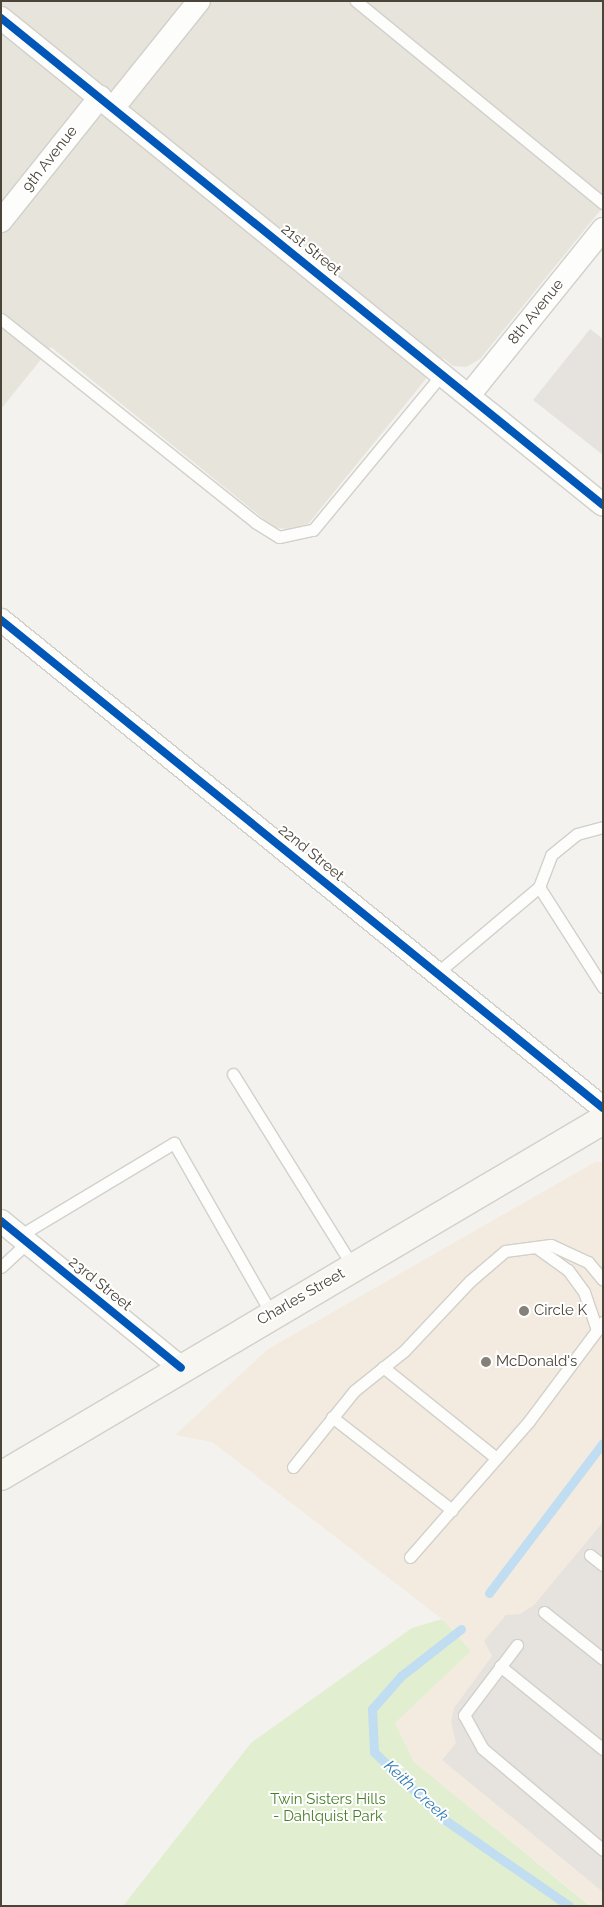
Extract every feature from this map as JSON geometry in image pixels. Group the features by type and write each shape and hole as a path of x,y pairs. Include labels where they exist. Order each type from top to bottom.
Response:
{"main road":[{"name":"Charles Street","path":"1,1476 603,1120"}],"street":[{"name":"9th Avenue","path":"1,221 199,1"},
{"name":"21st Street","path":"1,18 470,394 603,505"},
{"name":"8th Avenue","path":"470,394 603,229"},
{"name":"22nd Street","path":"1,620 603,1108"},
{"name":"23rd Street","path":"1,1222 181,1368"}],"lane":[{"path":"356,1 603,202"},
{"path":"1,319 255,522 279,537 313,530 443,373"},
{"path":"437,973 539,886 552,855 577,834 603,827"},
{"path":"539,886 603,987"},
{"path":"233,1074 353,1267"},
{"path":"1,1267 23,1239 174,1143 272,1315"},
{"path":"293,1467 354,1391 404,1350 470,1281 505,1252 551,1245 575,1255 597,1269 603,1280"},
{"path":"410,1557 529,1421 600,1325 584,1292 568,1270 536,1247"},
{"path":"384,1367 496,1458"},
{"path":"332,1417 452,1510"},
{"path":"590,1555 603,1565"},
{"path":"544,1612 603,1658"},
{"path":"517,1646 464,1715 482,1748 603,1850"},
{"path":"500,1666 603,1749"}],"shaded area":[{"path":"1,1 603,1 603,207 480,359 466,367 453,366 443,358 308,524 290,529 275,528 51,347 1,409"},
{"path":"590,329 603,339 603,455 533,400"},
{"path":"595,1162 603,1162 603,1906 591,1906 414,1762 395,1723 471,1651 442,1619 212,1442 175,1435 268,1349"},
{"path":"603,1522 603,1892 442,1760 456,1743 451,1722 454,1708 492,1656 484,1641 506,1615 520,1614 534,1605"}],"green space":[{"name":"Twin Sisters Hills - Dahlquist Park","path":"442,1619 471,1651 395,1723 414,1762 590,1906 123,1906 251,1743 412,1628"}],"waterway":[{"name":"Keith Creek","path":"489,1593 603,1443"},
{"name":"Keith Creek","path":"461,1629 401,1676 372,1709 374,1752 445,1820 569,1906"}],"cycle path":[{"path":"1,18 603,505"},
{"path":"1,620 603,1108"},
{"path":"1,1221 181,1368"}],"place":[{"name":"Circle K","path":"524,1311"},
{"name":"McDonald's","path":"486,1362"}]}
